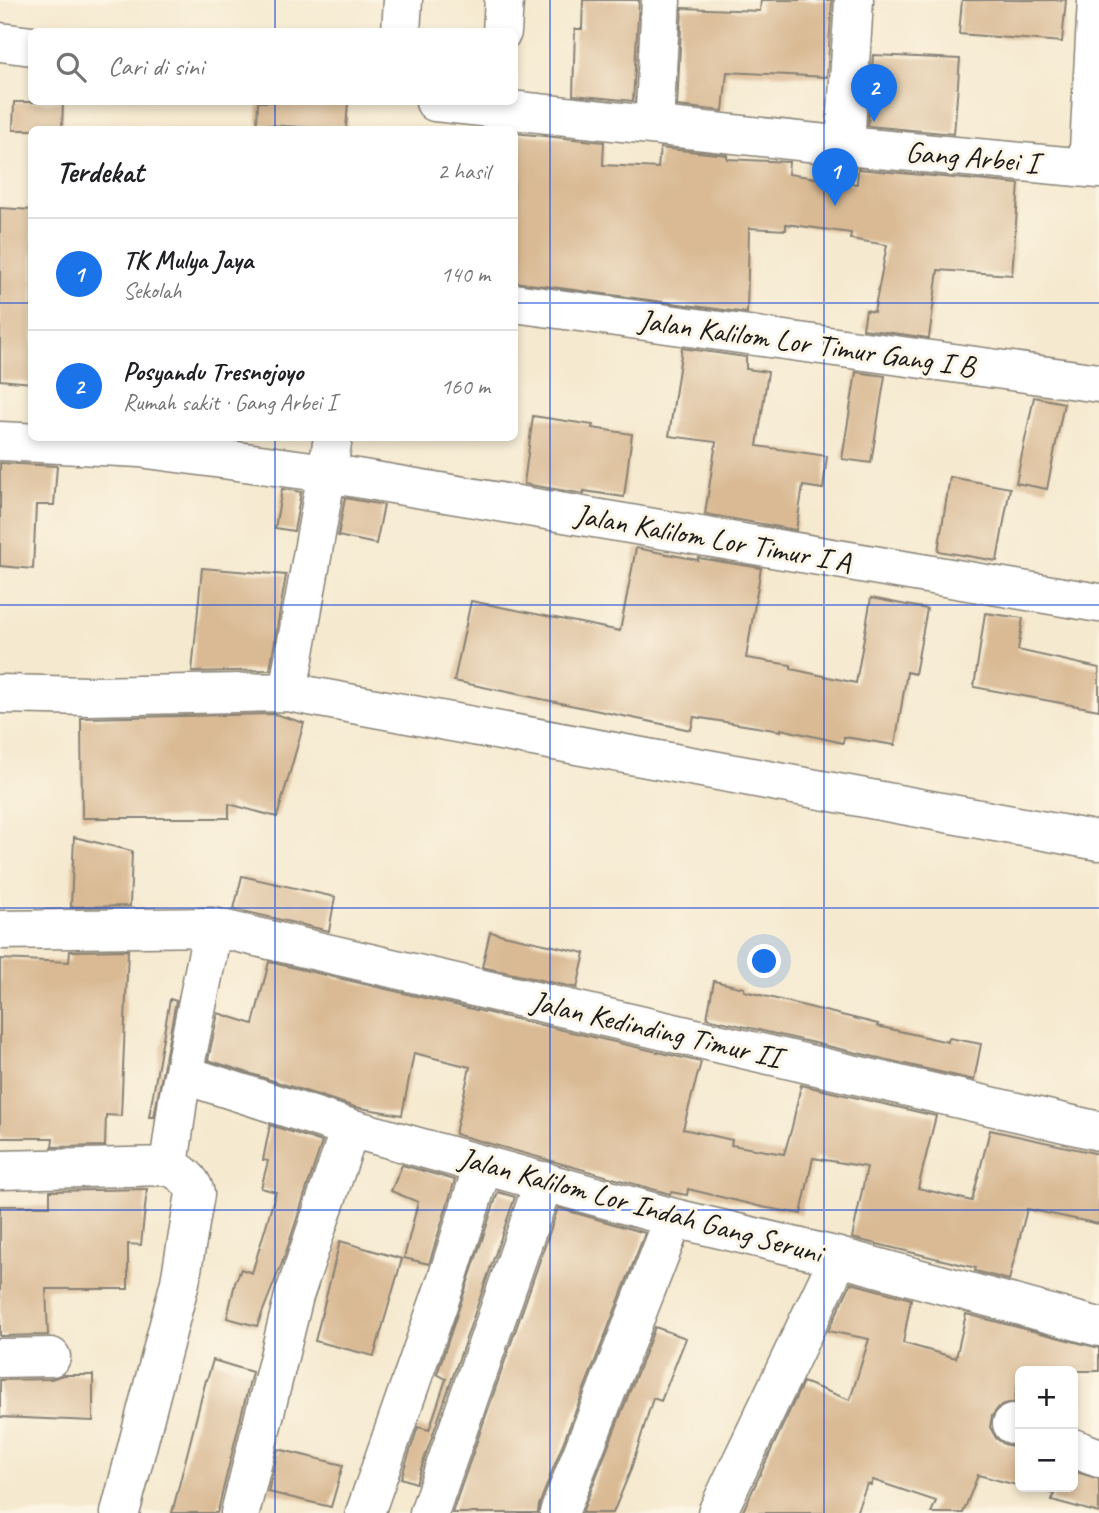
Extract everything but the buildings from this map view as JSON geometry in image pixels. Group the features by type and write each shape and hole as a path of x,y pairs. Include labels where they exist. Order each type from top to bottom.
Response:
{"street":[{"path":"401,28 403,0"},
{"path":"502,28 504,0"},
{"path":"654,125 661,0"},
{"path":"845,146 854,0"},
{"path":"1093,168 1097,0"},
{"path":"0,42 28,46"},
{"name":"Gang Arbei I","path":"504,105 845,146 1093,168"},
{"name":"Jalan Kalilom Lor Timur Gang I B","path":"518,304 1099,383"},
{"name":"Jalan Kalilom Lor Timur I A","path":"0,441 330,455 1099,603"},
{"path":"288,692 330,455"},
{"path":"0,694 90,696 288,692 1099,841"},
{"path":"169,1166 178,1100 213,927"},
{"name":"Jalan Kedinding Timur II","path":"0,930 213,927 1099,1131"},
{"name":"Jalan Kalilom Lor Indah Gang Seruni","path":"185,1075 350,1128 674,1218 839,1257 1099,1327"},
{"path":"240,1513 294,1296 350,1128"},
{"path":"365,1513 447,1279 483,1165"},
{"path":"0,1170 169,1166 182,1172 194,1187 180,1282 120,1513"},
{"path":"429,1513 544,1181"},
{"path":"559,1513 674,1218"},
{"path":"717,1513 839,1257"},
{"path":"0,1358 51,1357"},
{"path":"1078,1450 1099,1458"}],"place":[{"name":"Posyandu Tresnojoyo","path":"874,122"},
{"name":"TK Mulya Jaya","path":"835,206"}]}
